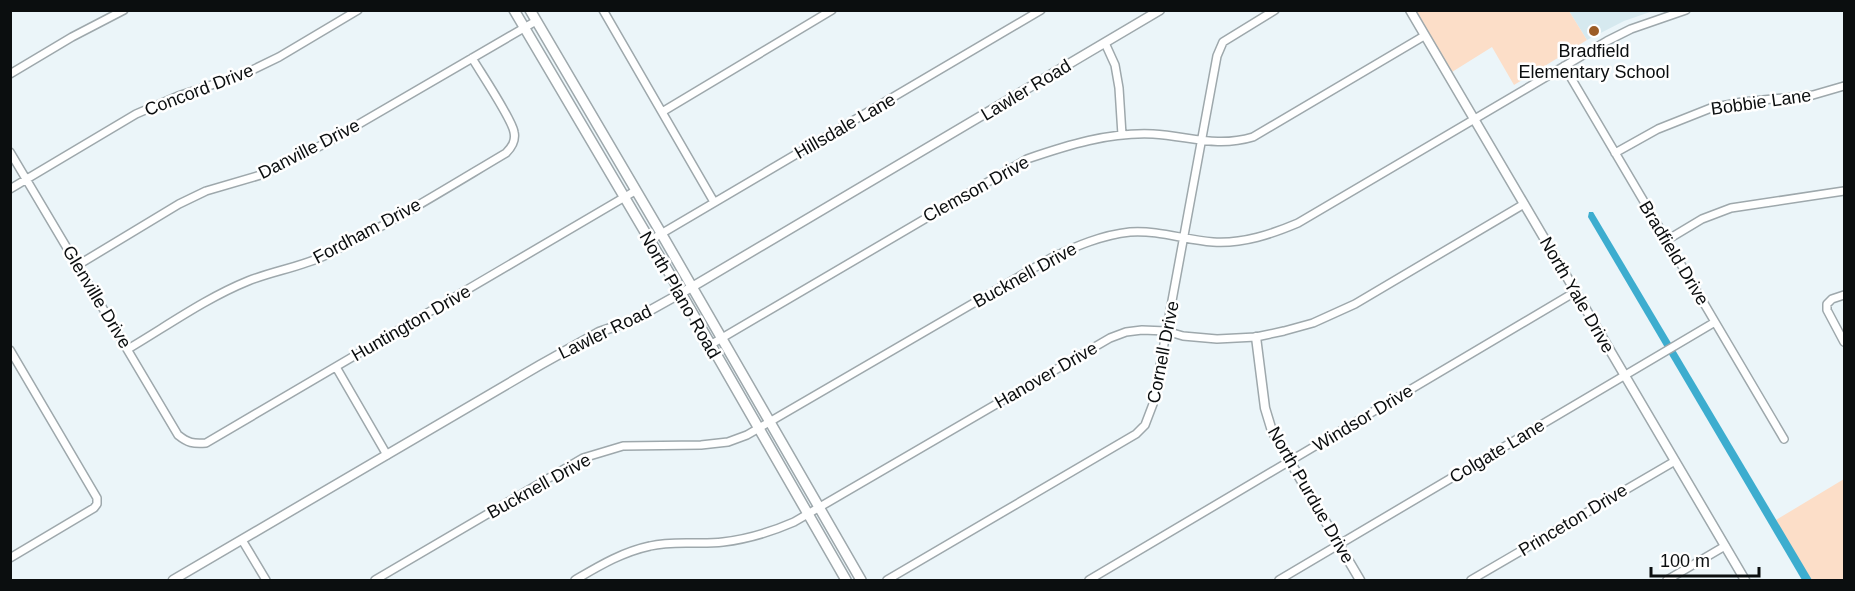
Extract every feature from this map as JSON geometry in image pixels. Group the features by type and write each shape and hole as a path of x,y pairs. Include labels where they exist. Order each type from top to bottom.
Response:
{"main road":[{"name":"North Plano Road","path":"514,10 681,293 846,580"},
{"name":"North Plano Road","path":"530,10 635,191 662,233 861,580"}],"street":[{"path":"10,74 72,37 124,10"},
{"name":"Concord Drive","path":"10,189 136,114 178,96 242,75 279,57 358,10"},
{"path":"603,10 714,202"},
{"path":"662,112 832,10"},
{"name":"Hillsdale Lane","path":"649,241 1041,10"},
{"name":"Lawler Road","path":"173,580 599,332 631,321 692,287 1160,10"},
{"name":"Cornell Drive","path":"887,580 1136,434 1145,425 1151,414 1217,56 1223,42 1275,10"},
{"name":"North Yale Drive","path":"1410,10 1745,580"},
{"name":"Bucknell Drive","path":"375,580 583,458 623,446 728,442 747,435 1051,258 1084,243 1130,232 1154,232 1214,242 1269,236 1298,223 1631,29 1686,10"},
{"name":"Danville Drive","path":"78,265 179,204 206,191 264,174 328,142 536,21"},
{"name":"Clemson Drive","path":"710,345 1028,159 1076,143 1122,135 1161,135 1222,143 1238,141 1253,136 1424,36"},
{"path":"1105,43 1115,65 1122,135"},
{"name":"Fordham Drive","path":"128,349 222,293 248,281 295,267 342,246 506,153 514,141 512,126 472,58"},
{"name":"Bradfield Drive","path":"1564,66 1784,439"},
{"name":"Bobbie Lane","path":"1615,153 1658,129 1712,108 1742,102 1813,95 1845,86"},
{"name":"Glenville Drive","path":"10,152 178,435 184,439"},
{"name":"Huntington Drive","path":"184,439 188,443 206,443 635,191"},
{"path":"1667,240 1702,219 1731,208 1845,191"},
{"name":"Hanover Drive","path":"575,580 634,549 674,543 722,542 766,534 807,514 1110,338 1126,332 1166,332 1217,339 1284,331 1329,317 1524,204"},
{"name":"Windsor Drive","path":"1089,580 1575,292"},
{"path":"1845,295 1832,299 1827,304 1827,310 1845,342"},
{"name":"Colgate Lane","path":"1279,580 1715,322"},
{"name":"North Purdue Drive","path":"1256,336 1265,408 1272,431 1360,580"},
{"path":"10,350 95,493 97,504 87,513 10,558"},
{"path":"336,367 387,455"},
{"name":"Princeton Drive","path":"1471,580 1675,461"},
{"path":"242,540 266,580"},
{"path":"1667,580 1725,546"}],"shaded area":[{"path":"1416,11 1569,11 1587,40 1514,85 1492,47 1452,72"},
{"name":"Bradfield Elementary School","path":"1569,11 1653,11 1624,21 1587,40"},
{"path":"1844,479 1844,580 1805,580 1771,523"}],"water":[{"path":"1589,212 1593,212 1812,580 1802,580 1588,217"}],"place":[{"name":"Bradfield Elementary School","path":"1594,31"}]}
